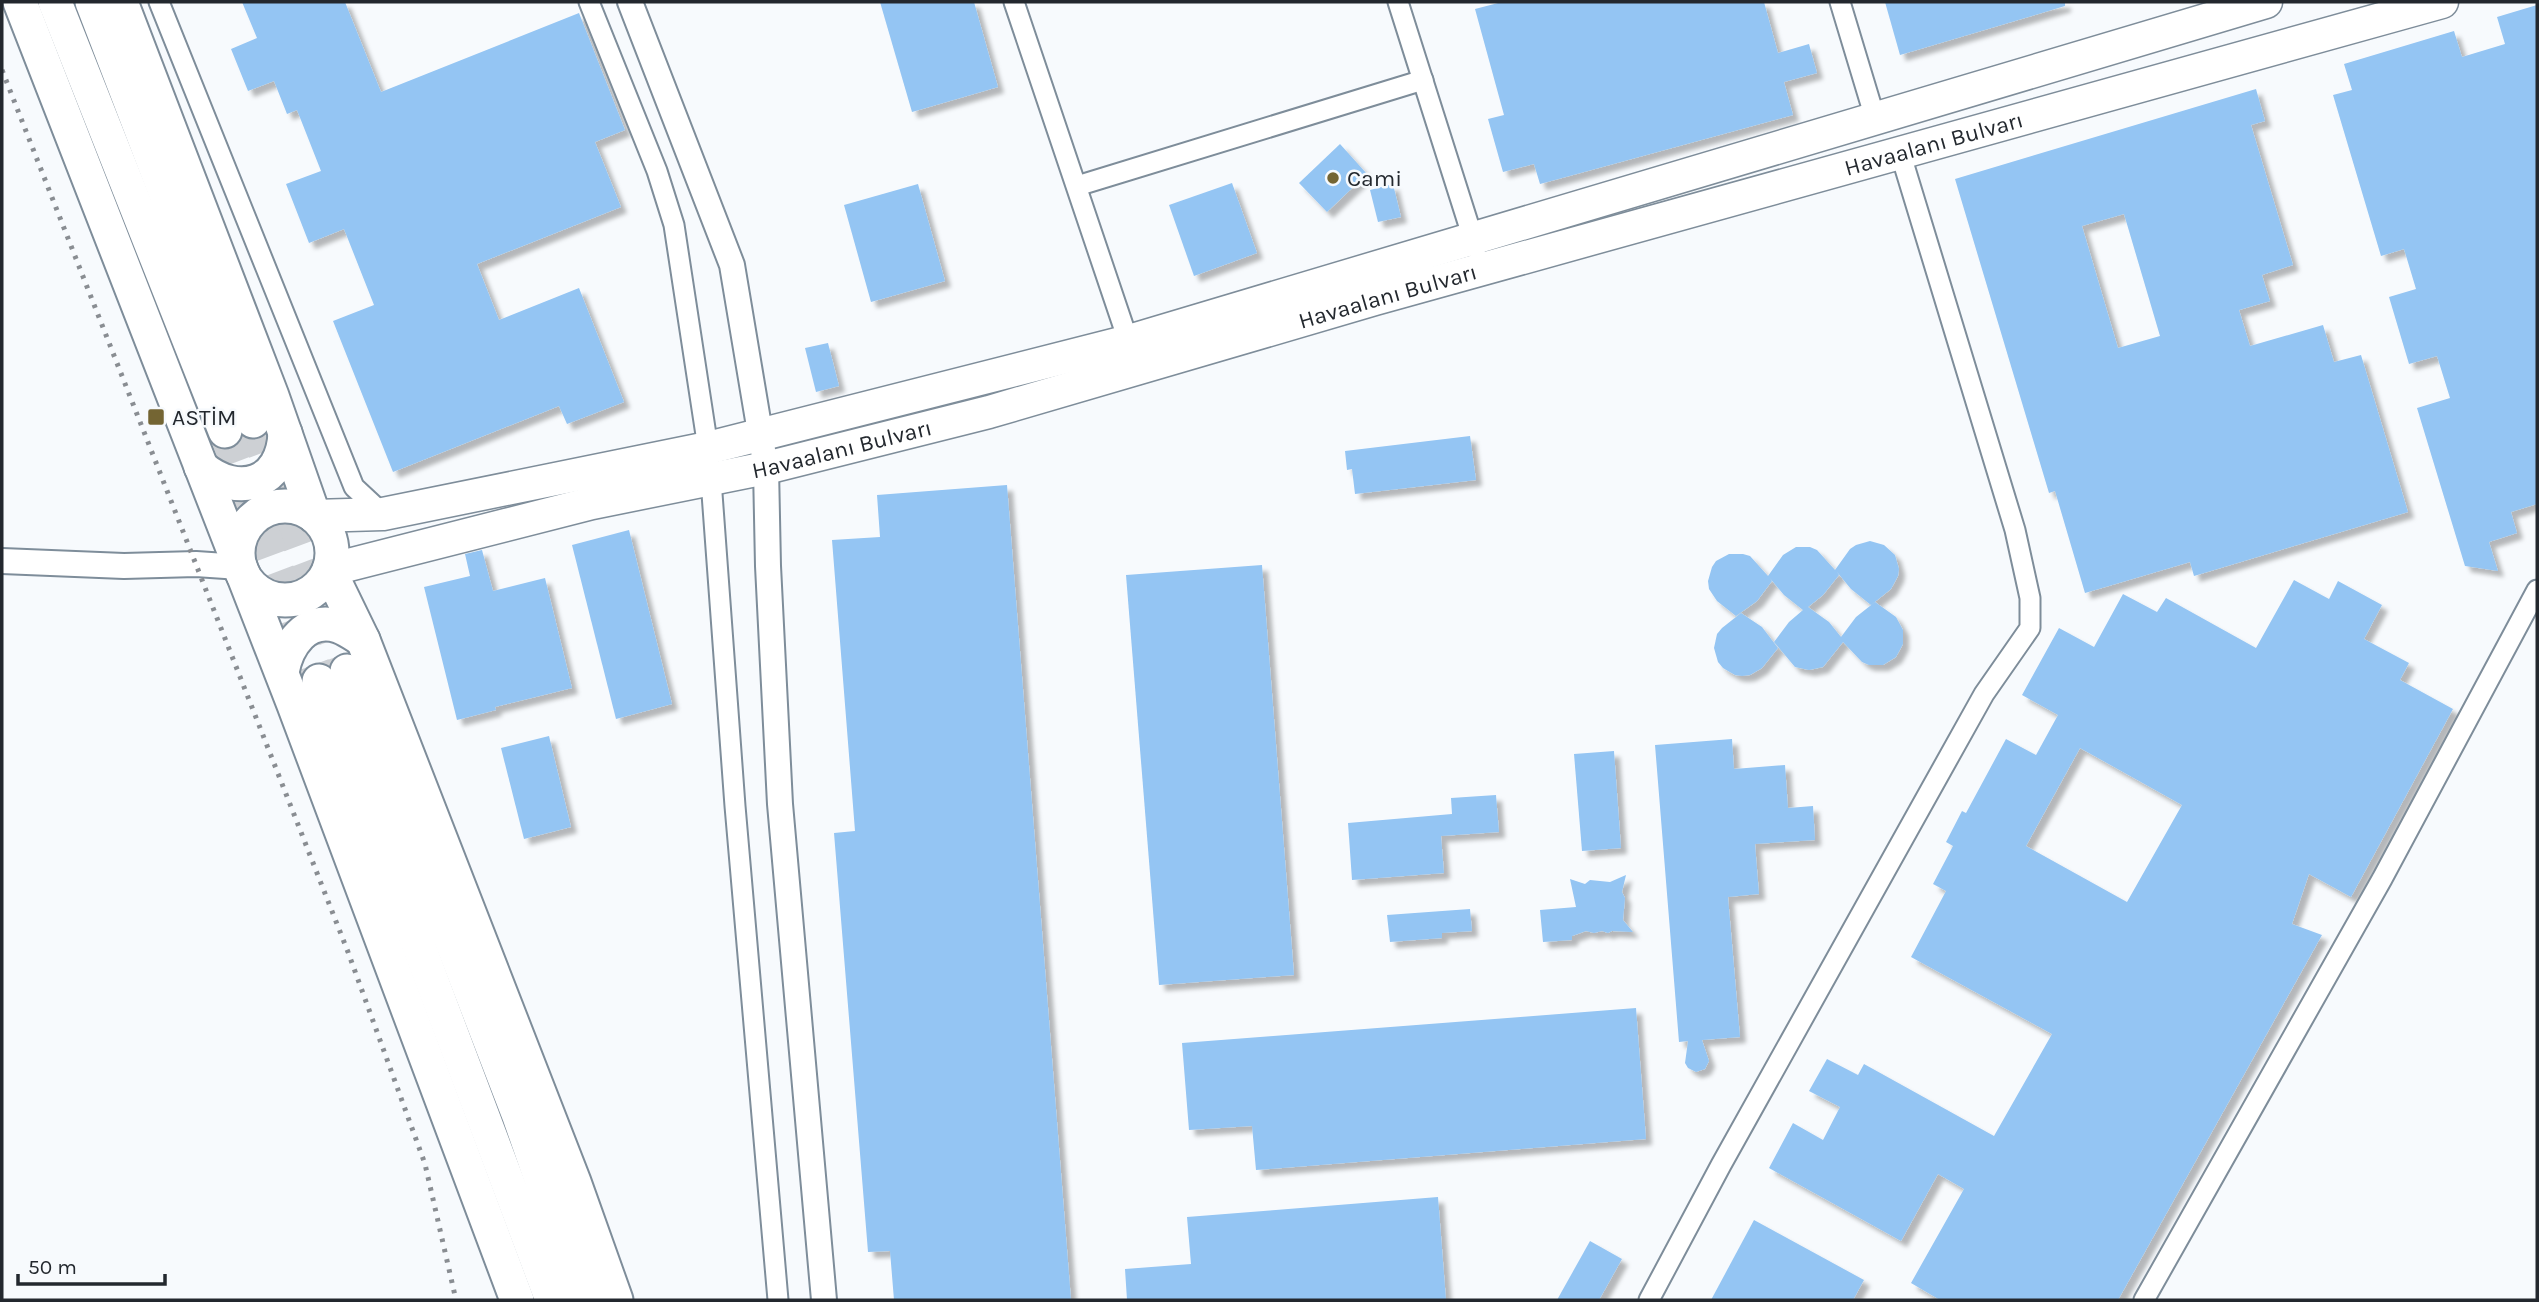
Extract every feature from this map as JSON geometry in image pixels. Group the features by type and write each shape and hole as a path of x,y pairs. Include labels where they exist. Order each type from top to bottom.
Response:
{"highway":[{"path":"20,2 282,672 517,1300"},
{"path":"55,2 239,426 92,2"},
{"path":"121,2 314,516"},
{"path":"201,467 214,478 226,483 252,484 262,478 276,462 285,433"},
{"path":"286,506 301,509 314,516 324,527 332,555 329,570 321,582 311,592 284,600 269,597 257,590 240,567 238,552 248,524 258,514 286,506"},
{"path":"329,570 363,640 574,1182 616,1300"},
{"path":"282,672 288,649 296,637 318,625 337,626 363,640"},
{"path":"552,1300 333,676 519,1116 583,1300"}],"main road":[{"name":"Havaalanı Bulvarı","path":"329,570 592,503 766,468 1044,397 1105,379 1132,356 1474,238 2266,2"},
{"name":"Havaalanı Bulvarı","path":"314,516 383,514 708,448 1096,349 1132,356 1482,269 2442,2"},
{"path":"1096,349 1105,379"},
{"path":"1035,364 1044,397"},
{"path":"708,448 711,480"}],"street":[{"path":"159,2 354,487 383,514"},
{"path":"589,2 657,171 674,226 708,448"},
{"path":"630,2 732,265 761,434 766,468 780,804 824,1300"},
{"path":"1014,2 1132,356"},
{"path":"1398,2 1482,269"},
{"path":"1840,2 1875,118"},
{"path":"1077,186 1423,80"},
{"path":"1649,1300 1721,1165 1984,694 2030,628 2030,597 2015,530 1900,152"},
{"path":"711,480 736,820 778,1300"},
{"path":"2,561 240,567"},
{"path":"2144,1300 2382,879 2537,590"}],"building":[{"path":"242,2 345,2 381,92 579,13 625,130 595,142 621,207 477,264 499,320 579,288 624,402 567,424 559,406 393,472 333,321 374,305 344,229 309,243 286,184 321,171 297,110 287,114 274,81 248,91 231,49 257,38"},
{"path":"880,2 974,2 998,87 912,112"},
{"path":"1502,2 1764,2 1778,53 1809,44 1817,73 1784,82 1793,115 1540,184 1534,164 1503,172 1488,119 1504,115 1475,9"},
{"path":"1885,2 2065,2 2065,6 1900,55"},
{"path":"2537,5 2537,504 2511,512 2517,533 2489,542 2498,571 2465,566 2417,408 2450,398 2437,356 2409,364 2389,297 2416,289 2404,249 2381,256 2333,95 2352,90 2344,64 2454,31 2462,57 2505,44 2497,17"},
{"path":"2256,89 2265,121 2251,125 2293,265 2262,275 2270,301 2239,310 2250,346 2323,325 2334,362 2361,355 2408,512 2194,576 2190,562 2085,593 2055,491 2049,493 1955,179","holes":["2124,214 2160,336 2118,348 2082,226"]},
{"name":"Cami","path":"1340,144 1367,174 1327,212 1299,183"},
{"path":"1232,183 1257,253 1194,276 1169,205"},
{"path":"918,184 945,281 871,302 844,205"},
{"path":"1393,184 1401,217 1378,222 1370,190"},
{"path":"828,343 839,386 816,392 805,348"},
{"path":"1470,436 1476,480 1355,494 1352,469 1347,470 1345,451"},
{"path":"1007,485 1071,1300 894,1300 890,1251 868,1252 834,833 855,831 832,540 880,537 877,495"},
{"path":"629,530 672,704 616,719 572,545"},
{"path":"1870,541 1884,545 1895,555 1899,569 1891,589 1871,605 1851,589 1837,572 1839,575 1823,595 1808,607 1829,622 1841,637 1856,617 1875,602 1896,617 1903,630 1903,644 1896,657 1883,665 1862,662 1843,642 1823,667 1809,670 1795,667 1774,642 1789,622 1803,610 1784,595 1769,577 1772,581 1757,601 1736,616 1717,601 1709,589 1712,567 1716,561 1729,554 1750,556 1768,576 1783,555 1796,547 1810,547 1817,550 1835,570 1850,549"},
{"path":"482,550 493,591 545,578 572,688 495,707 496,710 457,720 424,587 470,576 465,554"},
{"path":"1262,565 1294,975 1159,985 1126,575"},
{"path":"2294,580 2329,599 2338,581 2382,605 2364,639 2409,663 2400,680 2453,709 2351,897 2309,874 2292,924 2322,935 2118,1300 1940,1300 1911,1283 1964,1189 1938,1174 1901,1241 1769,1168 1793,1123 1823,1140 1840,1107 1809,1091 1827,1059 1858,1075 1864,1064 1994,1136 2052,1034 1911,957 1946,891 1933,884 1953,846 1946,842 1962,811 1966,813 2006,739 2036,755 2058,715 2022,695 2059,628 2094,647 2123,594 2157,612 2166,598 2256,648","holes":["2080,748 2182,805 2127,902 2026,846"]},
{"path":"1741,613 1762,627 1778,648 1762,668 1742,676 1723,668 1714,648 1717,634"},
{"path":"549,736 571,827 524,839 501,748"},
{"path":"1732,739 1734,769 1785,765 1788,808 1813,806 1815,840 1755,844 1759,894 1728,897 1740,1037 1702,1040 1709,1061 1705,1069 1696,1072 1685,1063 1688,1041 1679,1042 1655,745"},
{"path":"1614,751 1621,848 1582,851 1574,754"},
{"path":"1496,795 1499,832 1441,836 1444,873 1352,880 1348,823 1452,814 1451,798"},
{"path":"1626,875 1622,892 1625,898 1623,920 1633,932 1586,931 1572,936 1572,940 1543,942 1540,910 1576,907 1570,879 1585,884 1590,880 1610,882"},
{"path":"1470,909 1472,931 1442,933 1442,938 1390,942 1387,915"},
{"path":"1636,1008 1646,1139 1256,1170 1252,1126 1189,1130 1182,1043"},
{"path":"1438,1197 1446,1300 1127,1300 1125,1269 1191,1264 1187,1217"},
{"path":"1754,1220 1864,1280 1853,1300 1711,1300"},
{"path":"1590,1241 1622,1259 1599,1300 1557,1300"}],"tunnel":[{"path":"253,421 347,671"},
{"path":"225,431 319,681"}],"railway":[{"path":"2,70 348,952 425,1164 456,1300"}],"place":[{"name":"Cami","path":"1333,178"},
{"name":"ASTİM","path":"156,417"}]}
